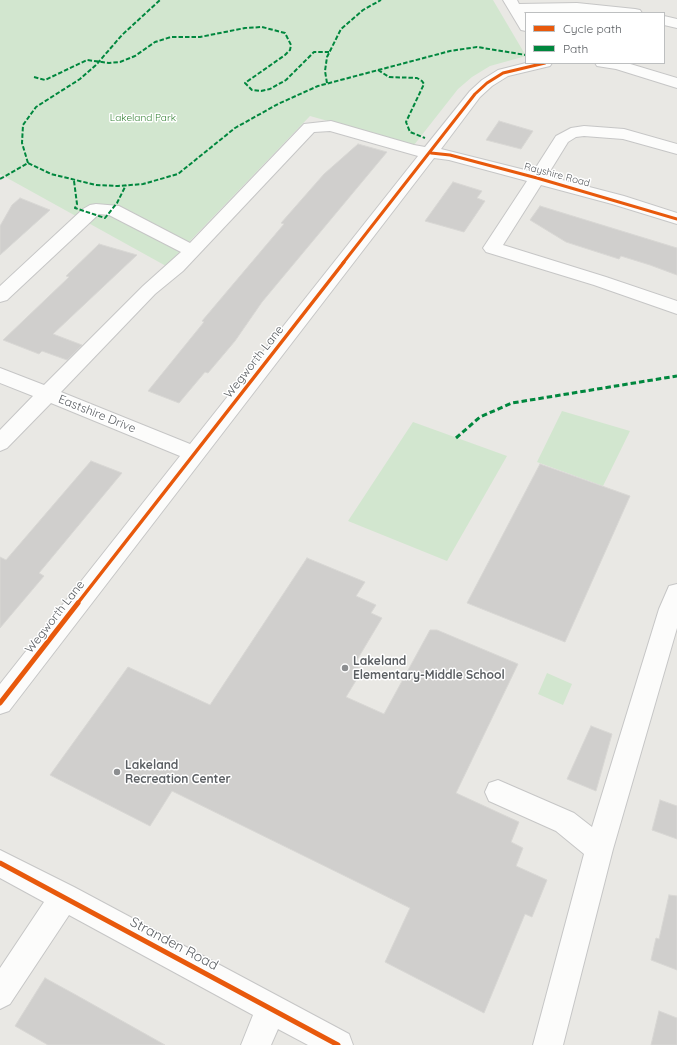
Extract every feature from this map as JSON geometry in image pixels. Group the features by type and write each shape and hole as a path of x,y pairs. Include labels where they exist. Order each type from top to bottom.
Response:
{"street":[{"path":"512,4 578,7 625,12"},
{"path":"512,4 525,25"},
{"path":"665,20 677,24"},
{"name":"Wegworth Lane","path":"0,703 431,153 475,94 486,83 503,73 539,64"},
{"path":"610,64 618,65 677,83"},
{"name":"Rayshire Road","path":"0,444 149,290 177,267 310,127 332,126 412,150 450,155 537,178 677,219"},
{"path":"677,149 624,134 584,131 571,133 562,139 492,248 600,281 677,308"},
{"path":"1,293 89,213 103,208 113,210 192,251"},
{"name":"Eastshire Drive","path":"0,375 195,454"},
{"path":"548,1045 599,849 668,617 677,593"},
{"path":"498,792 565,822 599,849"},
{"name":"Stranden Road","path":"0,863 338,1045"},
{"path":"0,994 64,897"},
{"path":"256,1045 271,1009"}],"green space":[{"name":"Lakeland Park","path":"0,0 493,0 525,54 525,56 490,66 472,77 458,89 414,145 310,116 166,266 0,174"},
{"path":"562,411 630,431 603,486 537,462"},
{"path":"413,422 507,456 447,561 348,521"},
{"path":"547,673 572,684 563,705 538,694"}],"building":[{"path":"499,121 533,131 521,149 486,140"},
{"path":"358,144 387,152 262,302 235,341 208,373 205,372 179,403 148,391 204,322 202,321 284,224 281,223 324,174"},
{"path":"453,182 482,191 477,198 485,201 464,232 425,221"},
{"path":"20,198 50,210 0,255 0,226 12,205"},
{"path":"540,206 677,248 677,275 621,256 619,259 566,242 530,220"},
{"path":"99,244 137,255 53,334 82,345 67,360 42,351 39,354 3,340 69,277 66,276"},
{"path":"91,461 122,473 39,573 44,576 0,628 0,557 6,560"},
{"path":"540,464 630,496 565,642 467,603"},
{"path":"307,558 365,582 356,596 376,605 371,613 382,618 354,665 363,669 346,697 384,714 430,630 437,630 518,664 456,793 519,822 511,842 523,848 516,866 547,880 532,917 525,914 484,1013 385,962 410,908 172,791 150,826 50,775 128,667 210,705"},
{"path":"591,726 612,734 596,791 567,779"},
{"path":"660,800 677,806 677,839 652,830"},
{"path":"669,895 677,896 677,970 651,960 656,938 659,939"},
{"path":"45,978 165,1045 48,1045 15,1026"},
{"path":"659,1011 677,1018 677,1045 651,1045"}],"marked path":[{"path":"28,163 22,143 23,125 36,107 80,79 96,65 122,35 160,0"},
{"path":"327,83 325,71 327,57 331,46 341,29 363,10 381,0"},
{"path":"34,77 45,80 87,60 109,63 120,62 135,56 155,42 171,37 200,37 245,28 262,27 285,33 289,38 291,45 290,50 285,55 247,80 245,83 252,90 261,91 270,89 286,80 314,52 329,52"},
{"path":"0,179 28,163 51,174 96,185 118,186 143,184 178,174 235,128 278,104 318,86 450,51 477,47 525,55"},
{"path":"378,70 389,77 417,78 422,81 424,84 406,122 410,132 425,138"},
{"path":"74,181 77,204 75,208 105,218 117,203 126,185"},
{"path":"456,438 480,417 512,403 677,376"}],"cycle path":[{"path":"0,703 475,94 487,83 503,73 541,64"},
{"path":"431,153 450,155 537,178 677,219"},
{"path":"0,863 338,1045"}],"place":[{"name":"Lakeland Elementary-Middle School","path":"345,668"},
{"name":"Lakeland Recreation Center","path":"117,772"}]}
